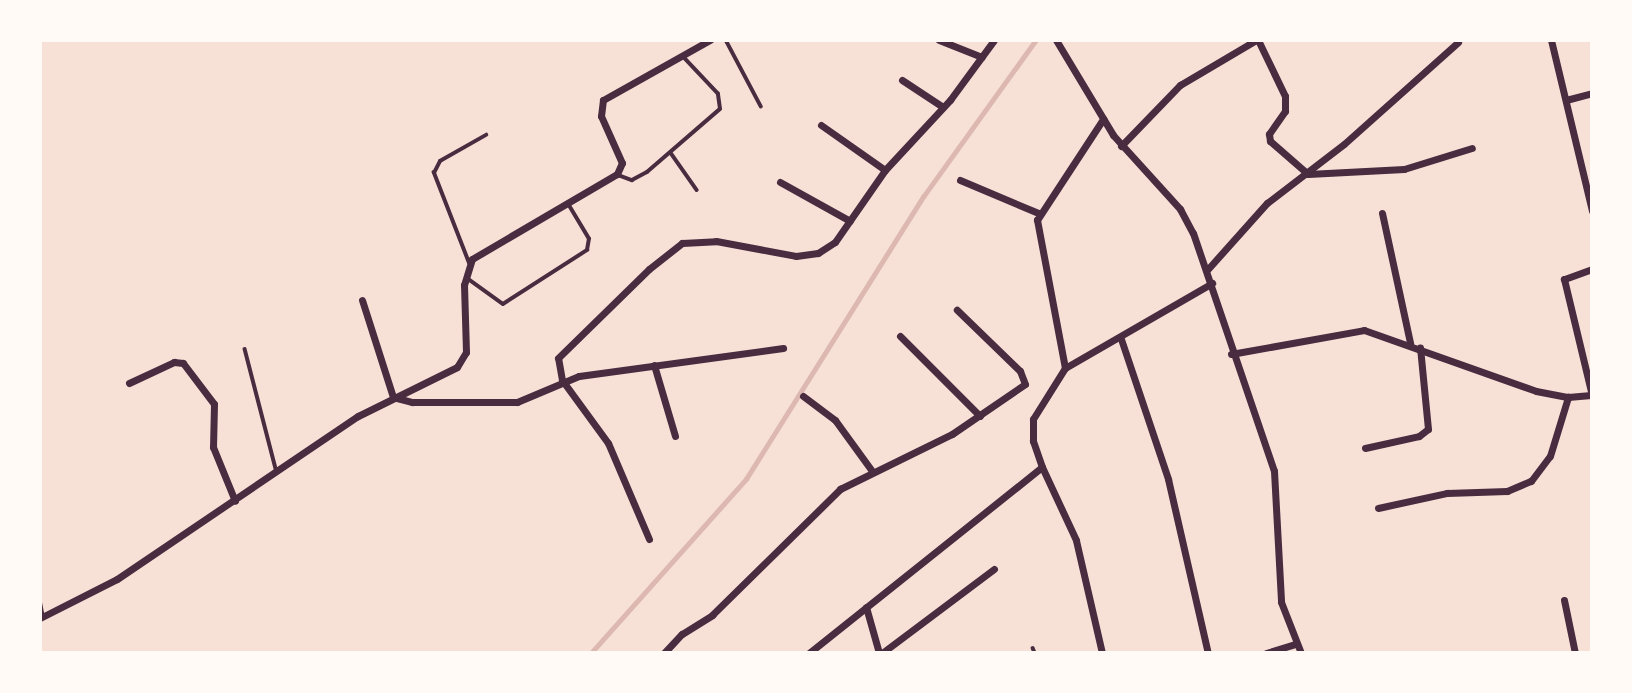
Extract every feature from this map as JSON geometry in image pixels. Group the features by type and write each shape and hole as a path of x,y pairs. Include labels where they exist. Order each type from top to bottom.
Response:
{"street":[{"path":"42,617 117,579 277,470 393,397 463,360 466,277 470,263 485,249 617,174 622,163 601,116 603,100 710,40"},
{"path":"939,40 982,57"},
{"path":"649,538 608,443 562,380 556,366 559,356 682,243 716,241 803,256 835,242 884,170 943,107 994,40"},
{"path":"1069,40 1059,43 1103,119 1121,146 1180,209 1208,270 1231,354 1274,471 1281,602 1301,653"},
{"path":"1121,146 1180,85 1257,40 1286,96 1285,111 1269,134 1270,141 1308,174 1404,169 1472,148"},
{"path":"1551,40 1592,211"},
{"path":"1208,270 1266,204 1308,174 1458,42"},
{"path":"902,80 943,107"},
{"path":"1566,100 1592,93"},
{"path":"1065,368 1038,213 1103,119"},
{"path":"821,125 884,170"},
{"path":"960,180 1038,213"},
{"path":"780,182 850,221"},
{"path":"1382,213 1410,344"},
{"path":"1231,354 1364,330 1420,347 1536,391 1568,397 1592,396 1564,279 1592,269"},
{"path":"1102,653 1076,540 1041,467 1033,441 1033,419 1065,368 1121,339 1212,283"},
{"path":"362,300 393,397"},
{"path":"664,653 682,634 712,615 831,497 872,471 952,434 1020,390 1026,380 957,310"},
{"path":"900,335 979,416"},
{"path":"1121,339 1168,480 1208,653"},
{"path":"1365,448 1427,432 1420,347"},
{"path":"393,397 453,405 517,402 562,380 783,348"},
{"path":"129,383 177,360 191,372 214,404 213,447 235,501"},
{"path":"654,365 675,436"},
{"path":"803,396 835,420 872,471"},
{"path":"1378,508 1447,493 1520,488 1531,481 1550,456 1568,397"},
{"path":"809,653 1041,467"},
{"path":"866,607 880,653 994,569"},
{"path":"1564,600 1575,653"},
{"path":"1266,653 1296,644"}],"lane":[{"path":"726,40 761,106"},
{"path":"617,174 637,178 671,153 721,104 718,94 682,55"},
{"path":"470,263 434,173 440,161 486,135"},
{"path":"671,153 697,190"},
{"path":"466,277 503,304 587,250 589,239 567,202"},
{"path":"244,349 277,470"},
{"path":"40,600 42,617"}],"waterway":[{"path":"591,653 746,479 923,197 1036,40"}]}
